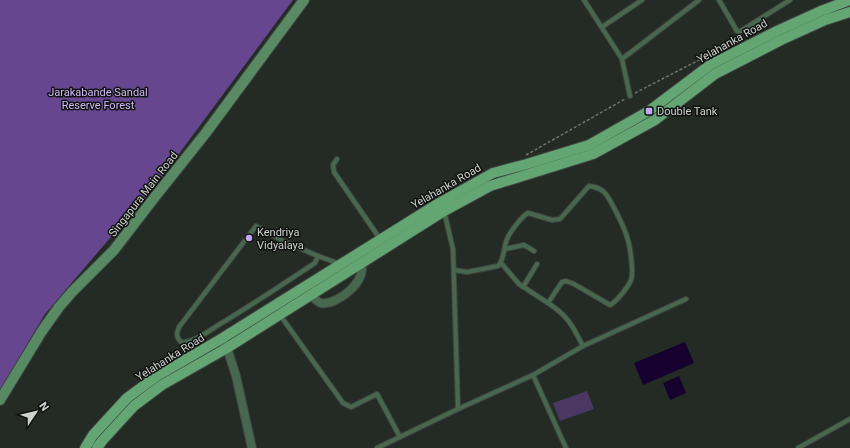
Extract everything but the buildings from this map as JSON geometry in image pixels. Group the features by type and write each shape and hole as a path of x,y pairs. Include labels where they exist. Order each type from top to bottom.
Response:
{"main road":[{"name":"Yelahanka Road","path":"85,448 93,435 127,398 157,376 280,315 361,264 493,173 588,145 649,111 710,65 777,31 821,11 850,0"},
{"name":"Yelahanka Road","path":"97,448 134,406 162,385 380,239 442,207 490,186 593,154 655,120 715,74 781,40 825,20 850,12"}],"street":[{"name":"Singapura Main Road","path":"0,400 42,331 59,308 72,292 114,250 205,134 304,0"},
{"path":"311,295 322,303 330,302 348,292 359,281 363,267 361,264"},
{"path":"224,344 236,376 252,448"}],"lane":[{"path":"584,0 622,59 630,96"},
{"path":"602,27 642,0"},
{"path":"622,59 699,0"},
{"path":"719,0 737,31 740,32 790,0"},
{"path":"337,159 333,165 334,172 380,239"},
{"path":"454,270 467,272 498,266 501,263 506,240 524,215 528,212 552,220 560,219 589,186 602,190 628,237 632,274 631,280 617,300 610,305 566,281 562,282 548,303"},
{"path":"442,207 453,249 458,409"},
{"path":"318,256 315,263 244,310 199,337 189,342 182,342 177,339 176,333 179,327 256,226 283,241 340,265"},
{"path":"505,248 524,245 534,251"},
{"path":"501,263 512,278 523,287 560,310 568,319 583,346"},
{"path":"523,287 537,264"},
{"path":"377,448 458,409 534,375 583,346 686,299"},
{"path":"280,315 343,403 351,407 377,394 400,437"},
{"path":"534,375 566,448"},
{"path":"798,448 850,420"}],"path":[{"path":"521,157 630,96 707,56"}],"shaded area":[{"path":"685,342 694,363 643,385 634,363"},
{"path":"679,376 686,393 670,400 663,383"},
{"path":"587,391 594,409 560,421 553,403"}],"green space":[{"name":"Jarakabande Sandal Reserve Forest","path":"0,0 293,0 158,182 45,314 0,390"}],"place":[{"name":"Double Tank","path":"649,111"},
{"name":"Kendriya Vidyalaya","path":"249,238"}]}
